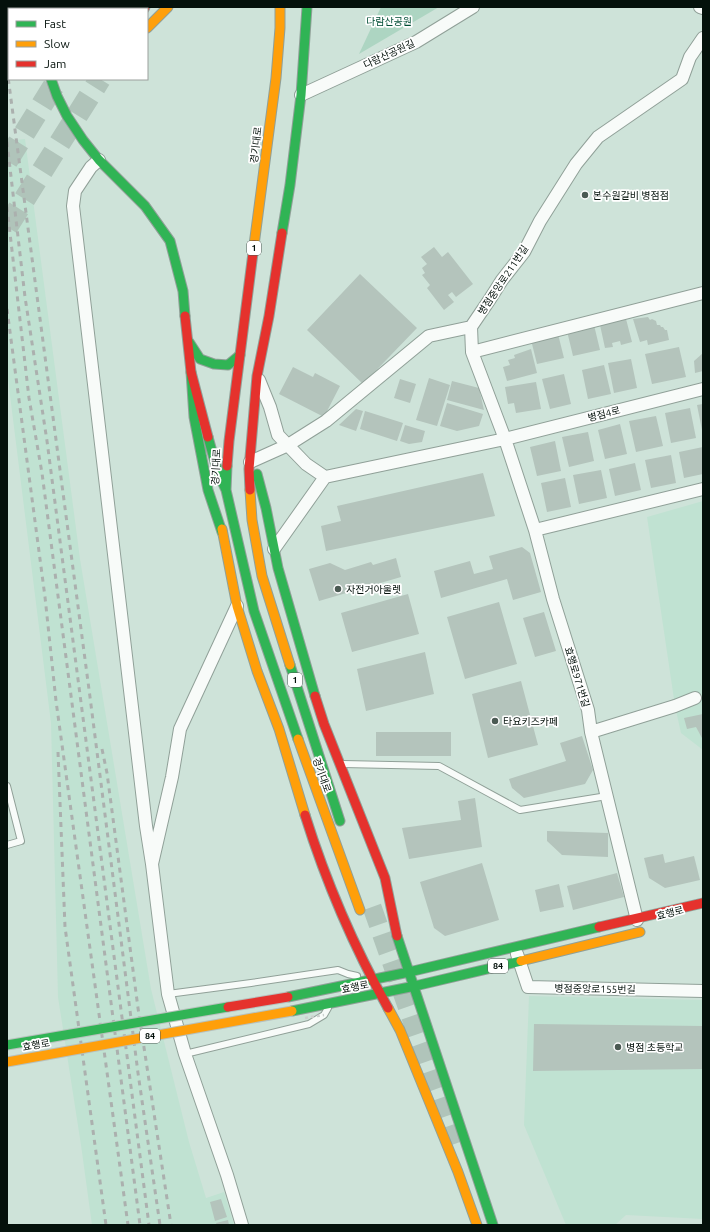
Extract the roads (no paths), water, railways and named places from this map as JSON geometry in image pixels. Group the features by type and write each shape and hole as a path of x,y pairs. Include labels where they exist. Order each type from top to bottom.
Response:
{"main road":[{"path":"148,27 168,7"},
{"name":"경기대로","path":"280,7 276,78 229,441 226,490 254,611 310,776 360,910"},
{"name":"경기대로","path":"307,7 301,95 290,185 269,316 257,376 251,447 252,520 262,576 344,832"},
{"path":"51,80 67,116 82,140 99,160 145,206 170,241 183,291 189,342 194,418 208,490 222,532 236,606 339,908 372,979 400,1030 458,1172 477,1225"},
{"path":"189,342 200,358 214,364 228,366 240,355"},
{"path":"191,372 218,473 226,490 222,532"},
{"name":"경기대로","path":"252,461 266,508 278,568 324,724 385,878 395,930 415,986 493,1225"},
{"name":"효행로","path":"7,1045 288,997 515,948 703,903"},
{"name":"효행로","path":"7,1062 292,1011 415,986 651,929"}],"street":[{"name":"다람산공원길","path":"301,95 416,42 473,7"},
{"name":"병점중앙로211번길","path":"471,327 502,280 524,252 540,221 576,164 598,137 682,79 690,57 703,38"},
{"path":"99,160 91,167 75,191 73,206 146,826 168,994 242,1225"},
{"path":"472,352 703,293"},
{"path":"252,461 288,445 326,421 430,336 471,327 472,352 505,439"},
{"path":"257,376 270,408 278,435 306,464 324,477 274,549"},
{"name":"병점4로","path":"324,477 505,439 703,389"},
{"name":"효행로971번길","path":"505,439 535,530 553,599 588,710 591,732 637,920"},
{"path":"535,530 703,490"},
{"path":"152,864 172,777 180,729 236,606"},
{"path":"591,732 675,706 695,698"},
{"name":"병점중앙로155번길","path":"515,948 528,987 703,991"}],"lane":[{"name":"경기대로","path":"340,764 439,766 520,810 607,796"},
{"path":"7,786 22,841 7,845"},
{"path":"168,994 338,970 348,974 372,979"},
{"path":"186,1054 309,1024 324,1015 333,1002"}],"tunnel":[{"path":"7,161 57,80"},
{"path":"7,227 99,80"},
{"path":"372,907 457,1148"}],"railway":[{"path":"7,69 8,77"},
{"path":"8,80 138,1073 160,1225"},
{"path":"7,142 25,297 47,441 149,1225"},
{"path":"7,207 29,398 42,473 140,1225"},
{"path":"7,309 45,597 56,701 128,1225"},
{"path":"102,749 107,773 138,1008 171,1225"},
{"path":"58,752 65,927 106,1225"}],"place":[{"name":"본수원갈비 병점점","path":"585,195"},
{"name":"자전거아울렛","path":"338,589"},
{"name":"타요키즈카페","path":"495,721"},
{"name":"병점 초등학교","path":"618,1047"}],"park label":[{"name":"다람산공원","path":"389,21"}]}
